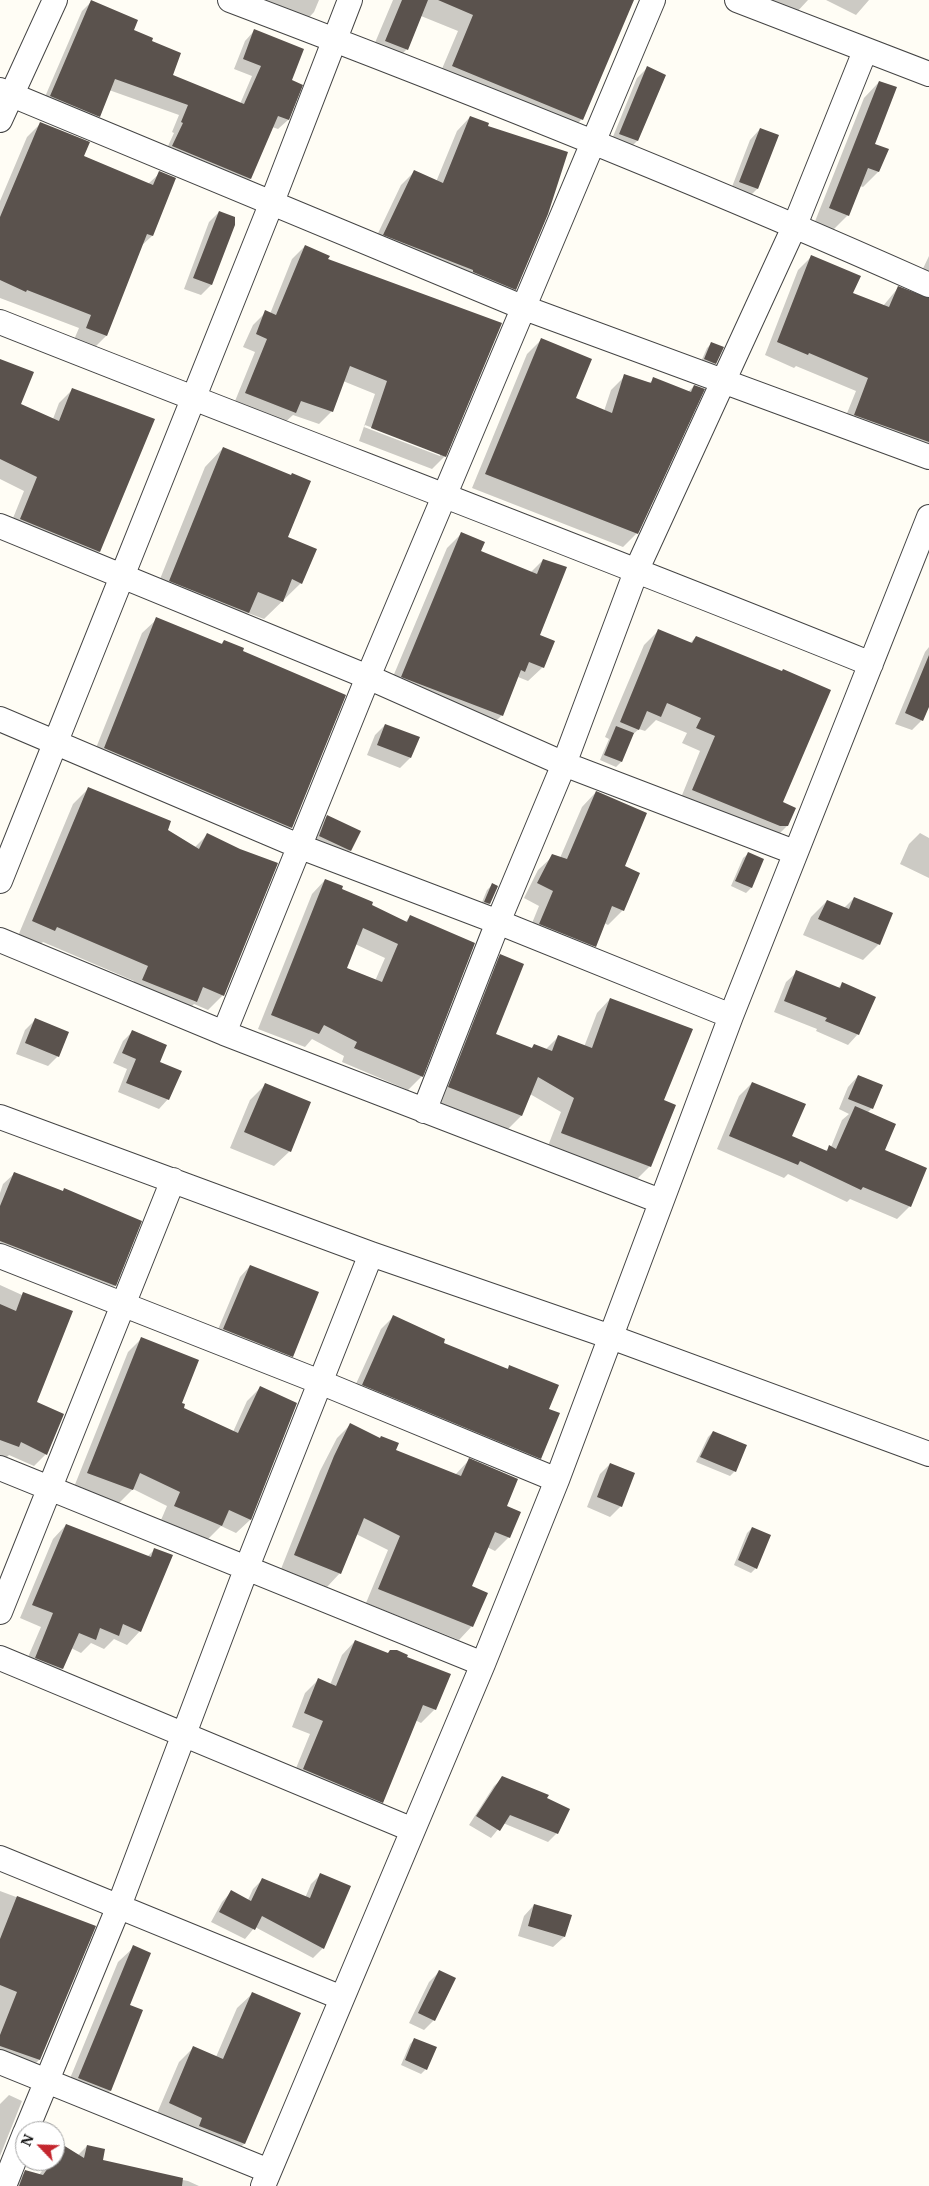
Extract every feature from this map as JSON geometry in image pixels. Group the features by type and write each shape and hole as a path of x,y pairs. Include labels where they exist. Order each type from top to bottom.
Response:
{"street":[{"path":"0,120 5,91 55,0"},
{"path":"230,0 593,142 795,225 929,285"},
{"path":"0,881 272,202 333,39 350,0"},
{"path":"224,1033 301,847 368,677 445,497 522,307 653,0"},
{"path":"737,0 865,51 929,74"},
{"path":"424,1111 498,922 564,764 637,569 795,225 865,51"},
{"path":"5,91 522,307 725,380 929,457"},
{"path":"0,322 445,497 637,569 871,664"},
{"path":"0,2062 46,2080 266,2179 483,1664 557,1480 660,1201 794,852 929,517"},
{"path":"0,526 368,677 564,764 794,852"},
{"path":"0,719 56,741 301,847 498,922 731,1016"},
{"path":"0,940 224,1033 660,1201"},
{"path":"0,1117 371,1254 611,1337 929,1454"},
{"path":"0,1612 48,1488 173,1180"},
{"path":"29,2121 119,1906 185,1736 247,1567 371,1254"},
{"path":"0,1256 320,1382 557,1480"},
{"path":"0,1468 483,1664"},
{"path":"0,1658 413,1830"},
{"path":"0,1858 342,1998"},
{"path":"4,2186 15,2158"}],"building":[{"path":"91,0 138,20 134,30 153,38 152,41 181,53 173,75 244,104 261,66 243,59 254,29 304,49 292,80 303,85 289,120 278,116 251,179 172,146 183,123 181,122 188,105 115,79 100,117 50,96"},
{"path":"402,0 428,0 408,50 385,41"},
{"path":"438,0 634,0 583,120 452,66 473,15"},
{"path":"647,66 666,75 638,141 619,134"},
{"path":"879,81 897,87 875,144 889,149 879,172 868,168 849,216 829,208"},
{"path":"470,116 489,123 488,126 568,152 548,214 516,290 473,272 473,270 383,235 414,170 443,183"},
{"path":"40,122 90,142 84,156 153,185 159,171 176,178 153,236 147,234 107,336 86,328 91,315 27,290 26,292 0,280 0,217"},
{"path":"760,128 779,135 758,189 739,182"},
{"path":"219,211 235,217 235,225 212,285 193,278"},
{"path":"305,245 330,256 328,259 502,323 446,457 371,428 387,381 350,366 333,412 301,401 296,413 245,393 267,339 256,334 265,310 276,315"},
{"path":"811,255 861,276 853,293 889,307 898,286 929,298 929,442 854,415 868,378 809,353 808,355 777,342"},
{"path":"541,338 592,359 576,398 612,413 624,374 651,383 653,377 691,392 694,385 705,389 638,534 485,474"},
{"path":"711,342 724,347 716,364 704,359"},
{"path":"0,359 34,372 21,404 59,421 72,388 155,419 100,552 20,519 37,477 0,459"},
{"path":"223,447 291,475 292,473 311,481 288,537 317,549 302,584 292,579 283,602 258,592 249,613 169,581"},
{"path":"461,532 485,542 481,551 537,574 543,559 567,567 540,635 555,641 544,668 529,662 525,672 521,670 503,716 401,677"},
{"path":"156,617 222,644 224,640 244,648 243,651 346,695 292,828 104,748"},
{"path":"658,629 692,643 696,636 782,671 783,669 831,690 783,802 796,808 788,826 780,826 692,790 715,736 696,728 701,718 667,703 661,717 647,711 639,730 620,722"},
{"path":"929,655 929,707 923,721 905,713"},
{"path":"385,724 420,737 411,758 377,745"},
{"path":"616,726 634,733 622,762 604,755"},
{"path":"88,787 171,821 168,830 199,849 207,833 240,849 278,863 224,996 203,987 197,1002 142,980 148,966 57,927 55,931 32,921"},
{"path":"596,791 647,813 625,866 640,873 624,911 612,906 596,947 539,924 553,891 537,883 552,854 567,859"},
{"path":"327,815 361,831 351,851 319,836"},
{"path":"748,852 764,859 752,888 735,881"},
{"path":"325,879 343,886 342,889 373,902 372,905 407,922 410,915 475,943 423,1077 354,1048 357,1042 324,1025 319,1034 271,1015","holes":["363,928 398,944 382,982 347,968"]},
{"path":"492,883 498,886 490,904 484,902"},
{"path":"854,897 893,913 880,945 818,919 827,900 849,909"},
{"path":"500,954 524,964 496,1034 532,1048 534,1044 552,1051 558,1035 592,1048 610,998 693,1029 664,1100 676,1105 651,1167 561,1133 574,1098 538,1077 522,1116 448,1087"},
{"path":"796,970 840,988 842,982 876,997 859,1035 825,1021 827,1018 784,1001"},
{"path":"35,1018 69,1032 59,1057 25,1043"},
{"path":"132,1030 167,1045 160,1062 182,1071 169,1100 126,1083 136,1059 122,1053"},
{"path":"858,1075 883,1085 873,1109 848,1099"},
{"path":"752,1082 806,1104 792,1136 827,1151 829,1145 836,1149 855,1106 896,1124 885,1150 927,1168 911,1207 863,1187 861,1190 800,1161 798,1165 729,1136"},
{"path":"265,1083 311,1102 291,1152 244,1132"},
{"path":"14,1172 63,1191 64,1188 142,1221 116,1286 0,1241 0,1206"},
{"path":"250,1265 319,1292 293,1357 223,1329"},
{"path":"23,1292 73,1311 37,1402 64,1414 47,1455 21,1442 19,1447 0,1440 0,1304 16,1311"},
{"path":"393,1315 445,1339 444,1343 508,1369 509,1365 559,1385 549,1409 560,1413 541,1459 362,1385"},
{"path":"141,1337 199,1360 182,1403 185,1404 184,1408 238,1433 260,1386 297,1403 251,1520 229,1510 222,1526 174,1506 180,1492 140,1473 133,1490 87,1473"},
{"path":"350,1423 380,1438 381,1436 399,1443 396,1450 461,1476 469,1458 518,1479 507,1506 521,1512 510,1538 495,1532 472,1586 488,1593 473,1627 378,1589 400,1536 364,1518 341,1574 294,1555 334,1456"},
{"path":"713,1431 747,1445 736,1472 700,1457"},
{"path":"610,1463 635,1473 622,1507 597,1497"},
{"path":"66,1524 151,1557 154,1548 173,1555 141,1632 123,1624 119,1636 100,1628 96,1640 79,1633 63,1669 35,1658 53,1613 32,1605"},
{"path":"752,1527 771,1535 757,1569 738,1560"},
{"path":"355,1640 388,1653 390,1650 397,1650 408,1655 407,1657 451,1674 436,1710 423,1705 383,1803 303,1769 323,1721 304,1713 318,1678 336,1686"},
{"path":"502,1776 549,1795 547,1798 570,1809 558,1834 510,1815 500,1831 476,1816"},
{"path":"320,1873 351,1886 324,1949 262,1916 255,1930 219,1912 231,1890 251,1901 262,1878 310,1898"},
{"path":"17,1896 96,1926 40,2060 0,2046 0,2035 17,1992 0,1985 0,1939"},
{"path":"534,1904 572,1915 565,1937 528,1926"},
{"path":"133,1945 151,1953 130,2005 143,2010 111,2091 78,2078"},
{"path":"439,1970 456,1978 435,2021 418,2013"},
{"path":"252,1992 301,2013 245,2144 199,2126 202,2118 169,2103 193,2046 223,2059"},
{"path":"414,2038 437,2047 427,2070 405,2060"},
{"path":"87,2145 105,2149 103,2160 183,2178 182,2186 19,2186 25,2171 43,2175 46,2171 65,2171 65,2146 84,2158"}]}
